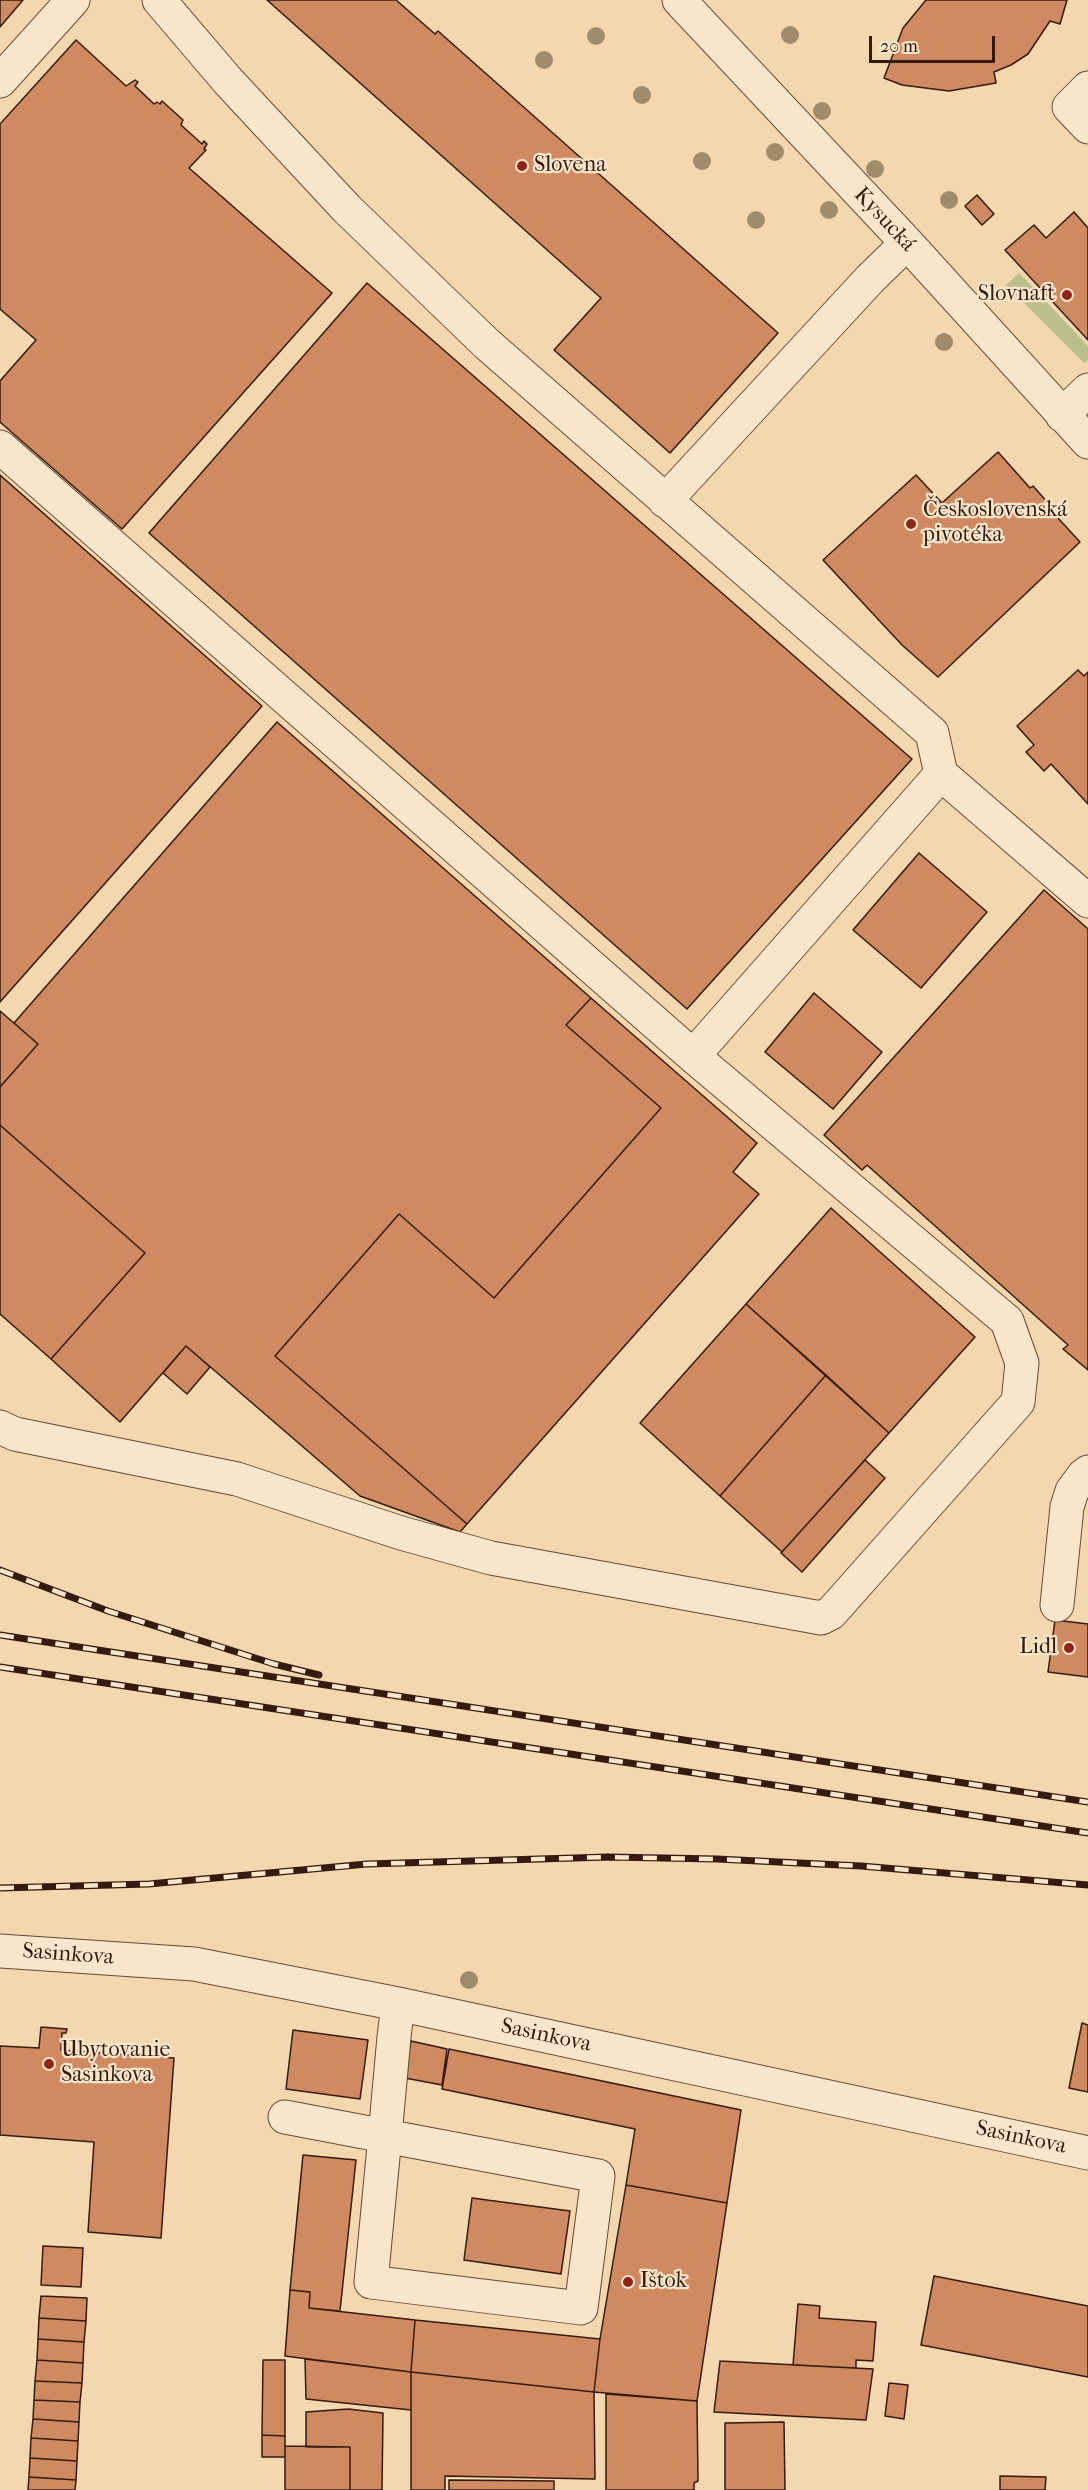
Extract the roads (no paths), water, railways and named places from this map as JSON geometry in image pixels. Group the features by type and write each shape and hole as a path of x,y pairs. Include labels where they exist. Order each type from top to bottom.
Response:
{"street":[{"path":"0,81 73,0"},
{"path":"159,0 228,81 347,209 487,345 932,733 941,774 1088,901"},
{"name":"Kysucká","path":"679,0 907,243 1088,442"},
{"path":"1088,88 1069,107 1088,127"},
{"path":"665,501 870,279 907,243"},
{"path":"1062,415 1088,390"},
{"path":"0,447 693,1056 1007,1321 1022,1363 1018,1402 831,1614 821,1618 809,1618 491,1558 401,1533 237,1479 15,1434 0,1427"},
{"path":"693,1056 941,774"},
{"path":"1056,1605 1066,1508 1072,1491 1088,1472"},
{"name":"Sasinkova","path":"0,1950 194,1964 398,2004 1088,2153"},
{"path":"285,2117 385,2136 598,2176 581,2308 371,2282 385,2136 398,2004"}],"railway":[{"path":"0,1570 108,1611 274,1664 319,1675"},
{"path":"0,1635 1088,1802"},
{"path":"0,1667 1088,1833"},
{"path":"0,1888 149,1884 367,1864 608,1857 717,1859 861,1866 1088,1885"}],"place":[{"name":"Slovena","path":"522,166"},
{"name":"Slovnaft","path":"1067,295"},
{"name":"Československá pivotéka","path":"911,524"},
{"name":"Lidl","path":"1069,1648"},
{"name":"Ubytovanie Sasinkova","path":"49,2064"},
{"name":"Ištok","path":"628,2282"}]}
